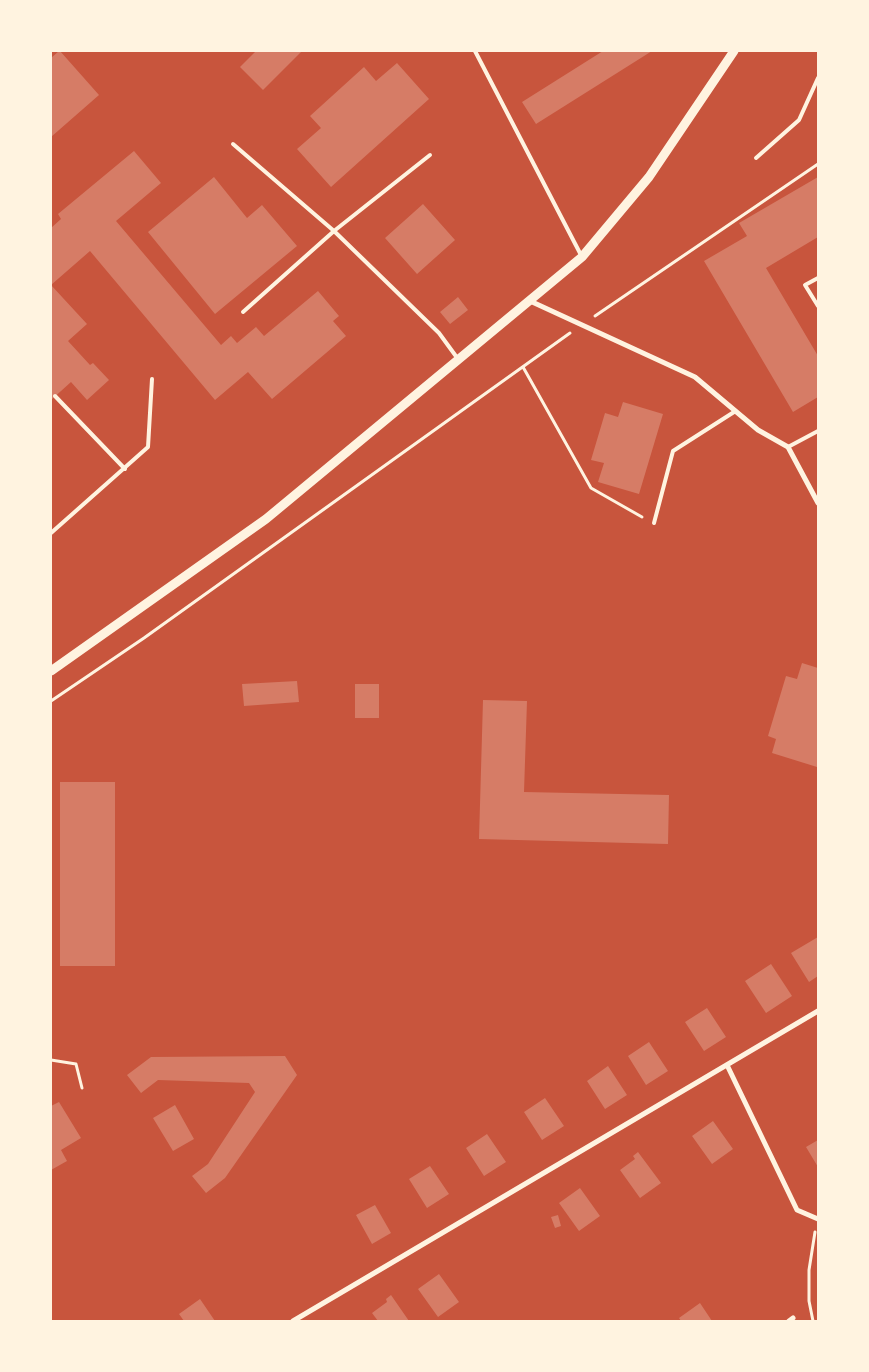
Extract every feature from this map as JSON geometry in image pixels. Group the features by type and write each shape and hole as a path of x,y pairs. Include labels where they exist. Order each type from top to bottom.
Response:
{"street":[{"path":"51,671 266,519 582,257 649,177 734,51"},
{"path":"530,301 695,378 758,430 788,447 818,503"},
{"path":"293,1321 818,1011"},
{"path":"727,1065 797,1210 817,1219"}],"lane":[{"path":"475,51 582,257"},
{"path":"756,158 799,120 818,78"},
{"path":"233,144 334,231 439,333 458,359"},
{"path":"243,312 334,231 430,155"},
{"path":"818,278 805,285 818,306"},
{"path":"51,533 148,447 152,379"},
{"path":"55,396 125,469"},
{"path":"654,523 673,451 734,412"},
{"path":"788,447 818,431"}],"path":[{"path":"51,701 144,638 582,325 818,164"},
{"path":"523,367 591,488 654,523"},
{"path":"51,1060 76,1064 82,1088"},
{"path":"813,1321 810,1301 810,1270 817,1219"}],"building":[{"path":"59,51 99,95 51,137 51,58"},
{"path":"256,51 302,51 263,90 240,67"},
{"path":"603,51 652,51 536,124 522,102"},
{"path":"397,63 429,99 331,187 297,149 321,128 310,116 364,67 376,81"},
{"path":"134,151 161,183 116,221 221,345 231,336 237,343 256,327 264,336 318,291 339,316 333,321 346,336 272,399 248,372 215,400 90,251 51,285 51,228 61,219 58,214"},
{"path":"214,177 247,218 262,205 297,246 215,314 148,232"},
{"path":"818,177 818,237 766,268 818,356 818,397 793,412 704,261 747,236 739,223"},
{"path":"423,204 455,240 417,274 385,238"},
{"path":"51,285 87,324 68,341 90,365 93,363 109,380 87,400 71,382 51,400"},
{"path":"458,297 468,310 450,324 440,312"},
{"path":"623,402 663,414 639,494 598,482 604,463 591,460 605,413 618,417"},
{"path":"802,663 818,668 817,767 772,753 776,739 768,736 786,676 797,679"},
{"path":"297,681 299,702 244,706 242,684"},
{"path":"355,684 379,684 379,718 355,718"},
{"path":"483,700 527,701 524,792 669,795 668,844 479,839"},
{"path":"60,782 115,782 115,966 60,966"},
{"path":"818,937 818,976 809,982 791,953"},
{"path":"771,964 792,996 766,1013 745,981"},
{"path":"707,1008 726,1037 704,1051 685,1022"},
{"path":"649,1042 668,1071 646,1085 628,1056"},
{"path":"285,1056 297,1075 225,1178 206,1193 192,1176 208,1164 255,1092 249,1083 158,1080 141,1093 127,1075 151,1057"},
{"path":"608,1066 627,1095 605,1109 587,1081"},
{"path":"545,1098 564,1126 542,1140 524,1112"},
{"path":"59,1102 81,1138 61,1150 67,1161 51,1170 51,1106"},
{"path":"175,1105 194,1139 173,1151 153,1118"},
{"path":"713,1121 733,1149 712,1164 692,1136"},
{"path":"487,1134 506,1162 484,1176 466,1148"},
{"path":"818,1140 818,1167 806,1147"},
{"path":"638,1152 661,1183 640,1198 620,1170 635,1159 633,1156"},
{"path":"430,1166 449,1194 427,1208 409,1179"},
{"path":"580,1188 600,1216 579,1231 559,1203"},
{"path":"375,1205 391,1233 372,1244 356,1215"},
{"path":"558,1215 561,1226 555,1228 551,1217"},
{"path":"439,1274 459,1302 438,1317 418,1289"},
{"path":"391,1295 409,1321 378,1321 372,1313 387,1302 386,1299"},
{"path":"200,1299 215,1321 184,1321 179,1314"},
{"path":"700,1303 712,1321 681,1321 679,1318"}]}
